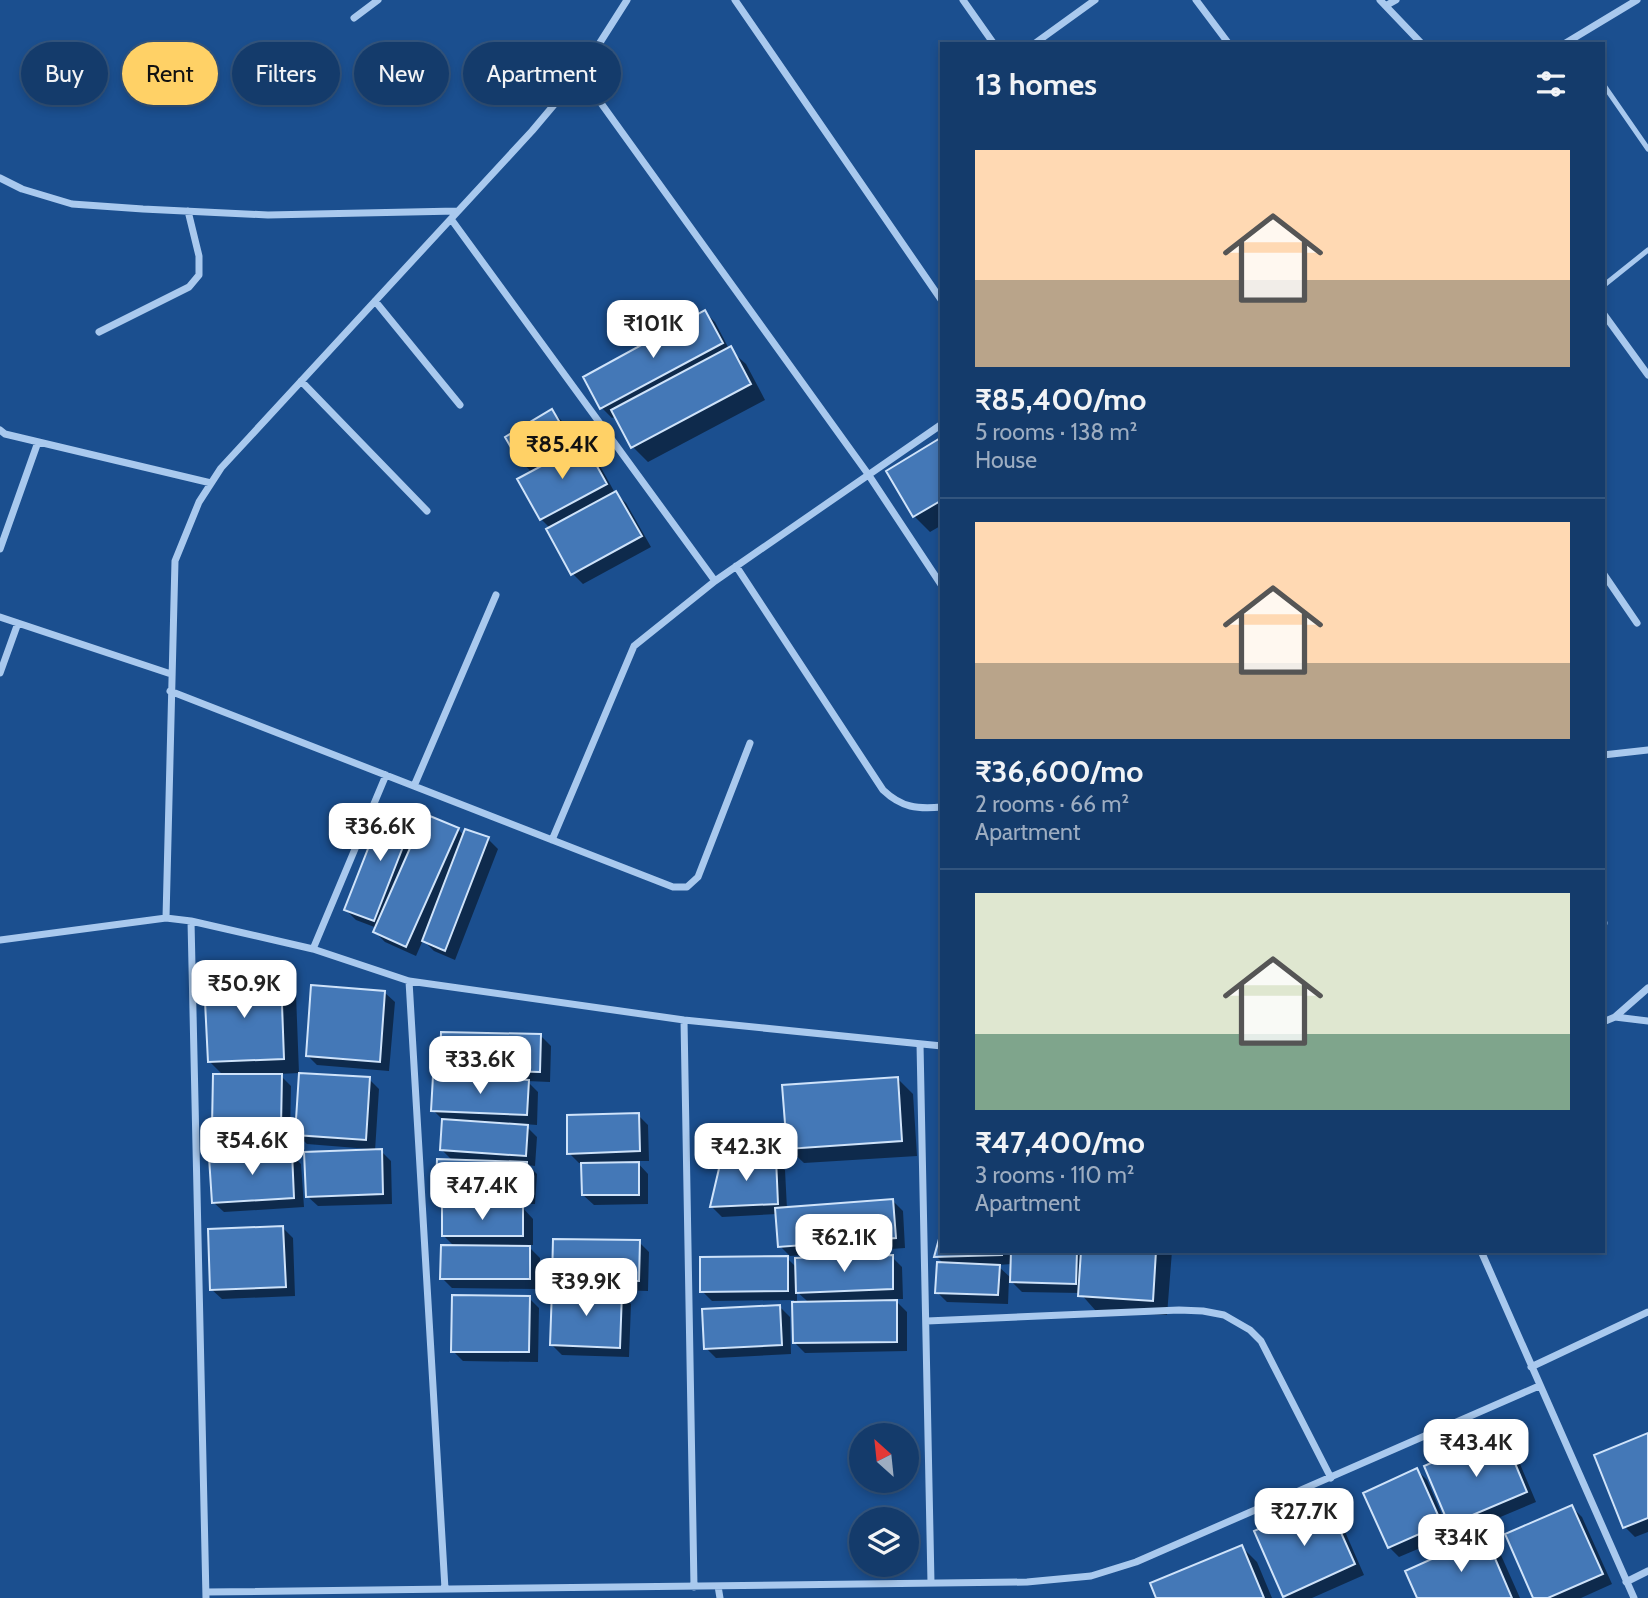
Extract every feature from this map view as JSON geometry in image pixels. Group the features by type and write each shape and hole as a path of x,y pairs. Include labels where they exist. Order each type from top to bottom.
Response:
{"street":[{"path":"354,18 379,0"},
{"path":"600,42 627,0"},
{"path":"735,0 940,298"},
{"path":"963,0 993,42"},
{"path":"1037,42 1095,0"},
{"path":"1196,0 1228,42"},
{"path":"1383,3 1396,0"},
{"path":"1574,41 1637,0"},
{"path":"1383,3 1420,42"},
{"path":"166,918 175,561 199,502 221,468 554,105"},
{"path":"602,105 868,474 940,583"},
{"path":"0,178 72,204 268,215 457,211"},
{"path":"99,332 188,287 199,275 199,256 188,211"},
{"path":"451,219 715,580"},
{"path":"375,300 460,405"},
{"path":"1605,316 1648,375"},
{"path":"301,381 427,511"},
{"path":"552,840 634,646 715,580 940,425"},
{"path":"0,430 5,434 211,483"},
{"path":"0,549 38,442"},
{"path":"736,566 883,790 904,806 920,809 940,807"},
{"path":"1605,576 1637,623"},
{"path":"414,786 496,595"},
{"path":"0,617 171,674"},
{"path":"0,673 18,623"},
{"path":"170,691 673,887 687,887 698,877 750,743"},
{"path":"1605,755 1648,750"},
{"path":"313,949 386,775"},
{"path":"0,940 166,918 191,921 313,949 410,981 684,1020 940,1046"},
{"path":"191,921 206,1595 444,1589 1027,1582 1091,1576 1136,1562 1539,1386"},
{"path":"410,981 444,1589"},
{"path":"1605,1021 1615,1017 1648,988"},
{"path":"1615,1017 1648,1021"},
{"path":"684,1020 694,1587"},
{"path":"920,1044 931,1583"},
{"path":"1482,1253 1631,1597"},
{"path":"927,1321 1179,1310 1224,1315 1250,1330 1261,1341 1331,1478"},
{"path":"1531,1367 1648,1312"},
{"path":"1626,1581 1648,1572"},
{"path":"718,1586 720,1598"},
{"path":"515,1588 515,1598"}],"lane":[{"path":"1605,87 1648,149"},
{"path":"1605,284 1648,250"}],"building":[{"path":"705,310 723,343 600,409 583,377"},
{"path":"731,346 751,384 631,448 611,410"},
{"path":"552,409 567,435 520,463 505,437"},
{"path":"940,438 940,501 913,517 886,471"},
{"path":"584,443 607,484 540,520 517,479"},
{"path":"616,491 642,536 571,575 546,529"},
{"path":"384,808 417,811 374,921 344,910"},
{"path":"425,814 459,828 406,947 373,932"},
{"path":"465,829 489,837 445,951 422,941"},
{"path":"281,977 284,1059 208,1062 204,981"},
{"path":"311,985 385,991 380,1062 306,1056"},
{"path":"441,1032 541,1034 540,1072 440,1070"},
{"path":"299,1073 370,1077 366,1140 295,1135"},
{"path":"213,1074 282,1074 281,1127 212,1127"},
{"path":"433,1076 529,1080 527,1115 431,1111"},
{"path":"898,1077 902,1141 787,1149 782,1085"},
{"path":"639,1113 640,1151 567,1154 567,1115"},
{"path":"442,1119 528,1125 526,1156 440,1150"},
{"path":"382,1149 383,1194 306,1197 304,1152"},
{"path":"292,1152 294,1198 212,1203 209,1157"},
{"path":"776,1158 778,1204 710,1207 721,1160"},
{"path":"437,1159 527,1162 526,1195 436,1192"},
{"path":"639,1162 639,1195 582,1195 581,1163"},
{"path":"893,1199 896,1238 778,1247 775,1208"},
{"path":"442,1207 523,1207 523,1236 442,1236"},
{"path":"283,1226 286,1287 210,1290 208,1229"},
{"path":"940,1235 940,1253 1002,1253 1002,1255 934,1257"},
{"path":"553,1239 640,1240 639,1281 552,1279"},
{"path":"441,1245 530,1246 530,1279 440,1279"},
{"path":"1011,1253 1077,1253 1076,1284 1010,1282"},
{"path":"1081,1253 1156,1253 1153,1301 1078,1296"},
{"path":"893,1255 893,1289 796,1293 795,1258"},
{"path":"788,1256 788,1291 700,1292 700,1257"},
{"path":"937,1262 1000,1265 998,1295 935,1293"},
{"path":"552,1289 622,1292 620,1348 550,1345"},
{"path":"452,1295 530,1296 529,1352 451,1352"},
{"path":"897,1300 897,1342 793,1343 792,1302"},
{"path":"780,1305 782,1345 704,1349 702,1309"},
{"path":"1502,1432 1527,1492 1449,1525 1424,1466"},
{"path":"1648,1433 1648,1518 1623,1528 1594,1455"},
{"path":"1417,1468 1442,1524 1388,1548 1363,1493"},
{"path":"1326,1499 1355,1564 1283,1597 1254,1531"},
{"path":"1572,1505 1603,1574 1548,1598 1533,1598 1505,1534"},
{"path":"1485,1535 1512,1598 1417,1598 1405,1571"},
{"path":"1242,1545 1264,1598 1156,1598 1150,1583"}]}
